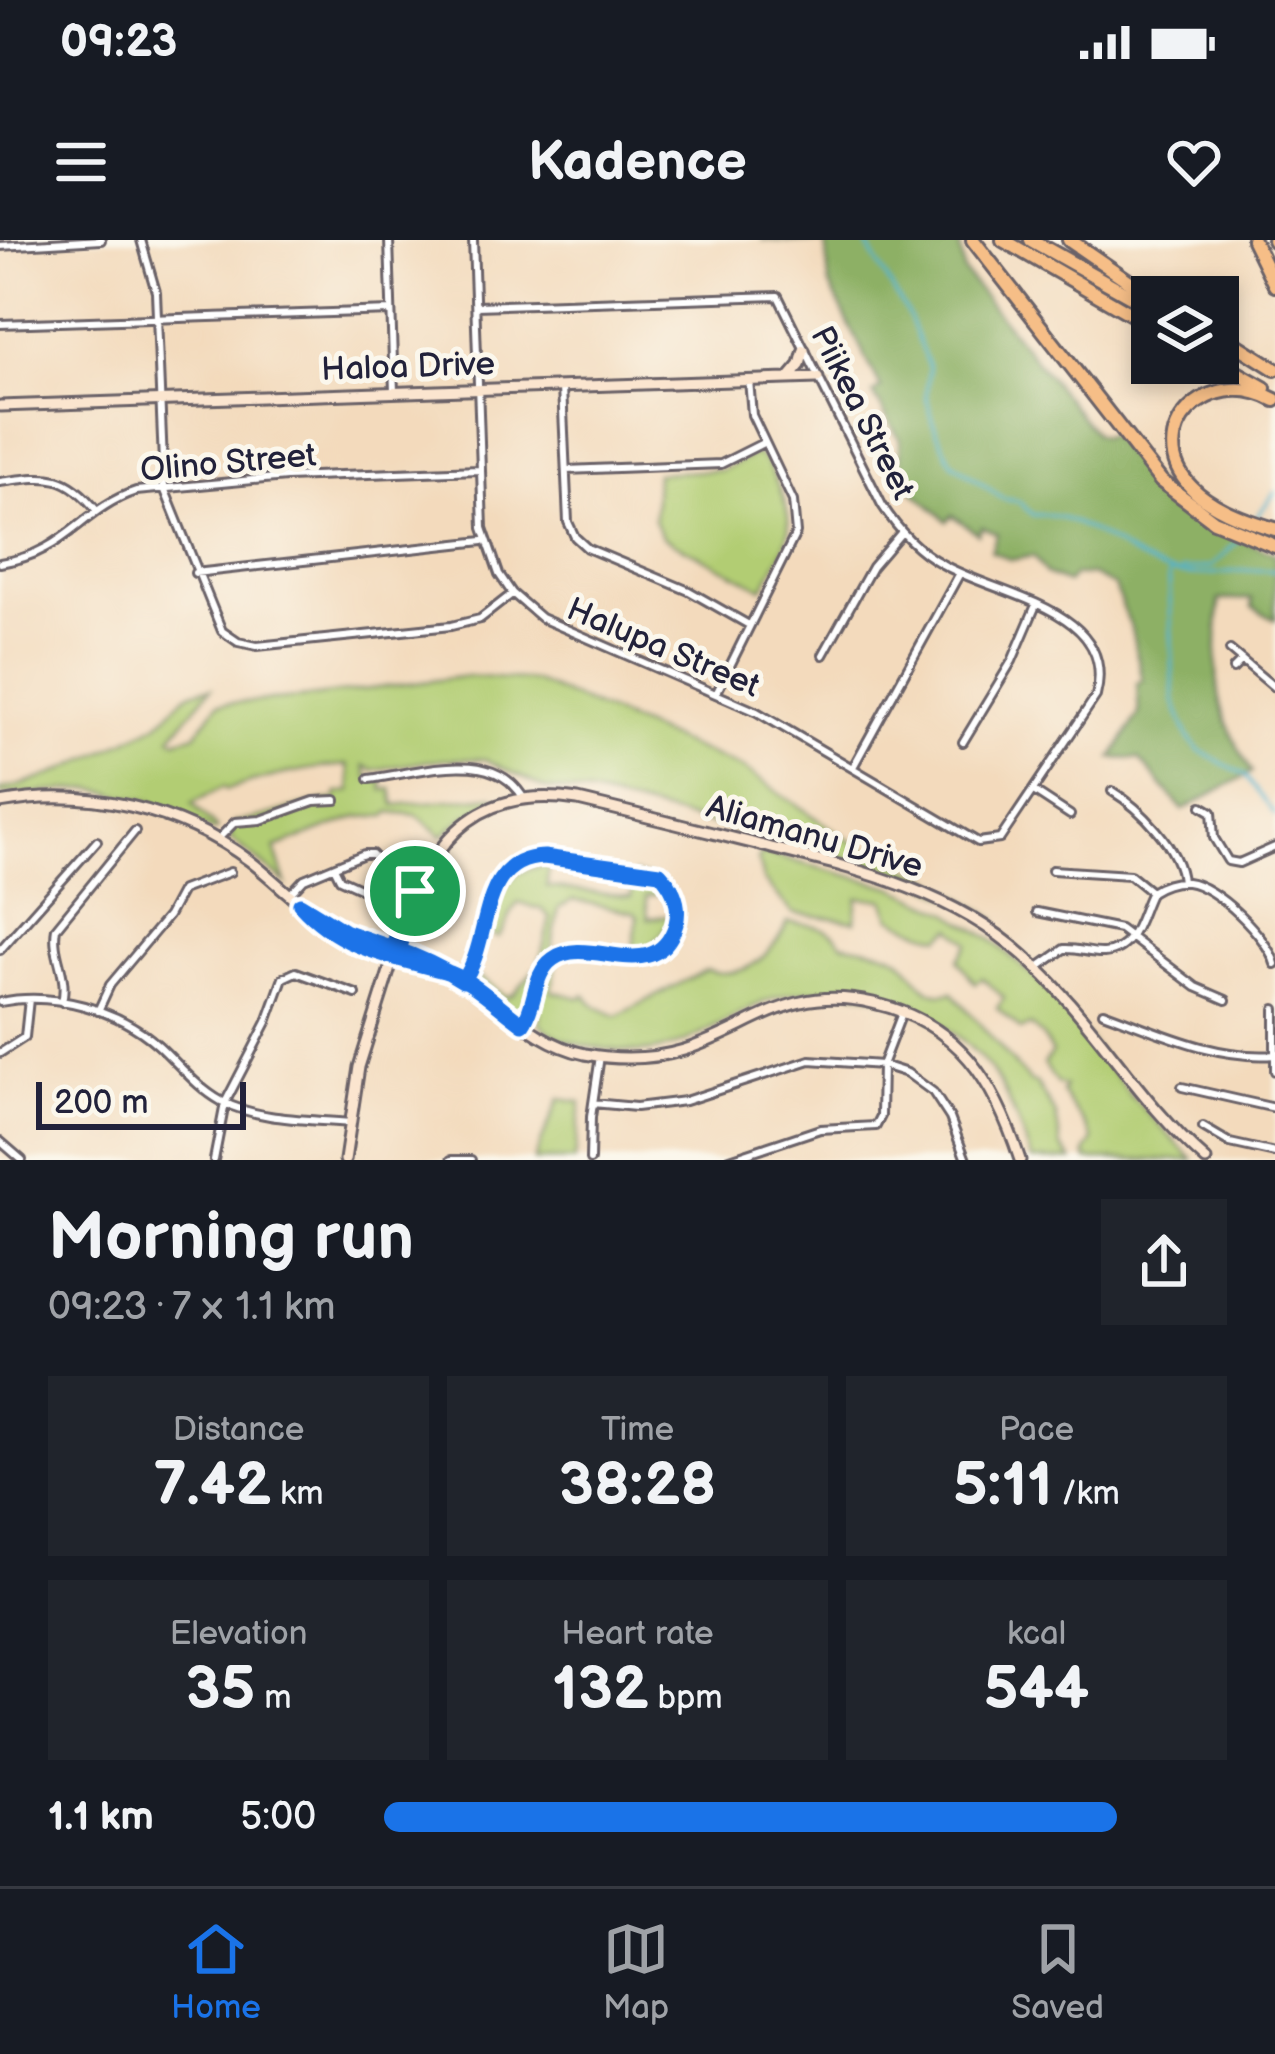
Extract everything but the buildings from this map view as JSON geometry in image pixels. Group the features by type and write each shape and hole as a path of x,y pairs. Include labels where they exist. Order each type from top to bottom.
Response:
{"highway":[{"path":"973,240 1147,466 1188,504 1237,524 1272,529"},
{"path":"1003,240 1131,314"},
{"path":"1031,240 1131,296"},
{"path":"1069,240 1131,283"},
{"path":"1252,240 1275,285"},
{"path":"1239,347 1275,370"},
{"path":"1239,353 1275,370"},
{"path":"1239,375 1275,397"},
{"path":"1275,397 1245,388 1215,391 1191,407 1178,430 1177,464 1187,483 1205,499 1260,541 1275,546"}],"street":[{"path":"0,246 100,240"},
{"path":"141,240 154,278 164,488 218,627 251,646 464,624 487,614 512,593"},
{"path":"389,240 394,392"},
{"name":"Halupa Street","path":"473,240 485,541 512,593 558,628 791,730 983,844 1003,837 1035,792"},
{"name":"Piikea Street","path":"476,306 778,296 882,506 901,532 926,554 960,573 1067,619 1095,649 1100,674 1092,703 1035,792"},
{"path":"0,324 391,311"},
{"path":"788,379 800,365 804,350"},
{"name":"Haloa Drive","path":"0,406 818,378"},
{"path":"716,694 796,533 793,501 752,415 749,380"},
{"path":"562,387 568,522 580,543 689,591 748,626"},
{"path":"566,470 721,464 763,443"},
{"name":"Olino Street","path":"0,563 43,552 130,493 286,477 480,470"},
{"path":"0,482 40,477 63,480 80,490 98,512"},
{"path":"824,655 872,567 901,532"},
{"path":"195,573 485,541"},
{"path":"853,766 960,573"},
{"path":"963,742 1012,661 1036,605"},
{"path":"1231,650 1275,688"},
{"path":"1233,669 1242,660"},
{"path":"369,779 480,766 504,774 524,799"},
{"path":"382,777 383,790"},
{"path":"1112,791 1129,801 1178,859 1182,882"},
{"path":"1035,792 1070,815"},
{"path":"0,803 51,797 109,801 172,818 217,840 300,904 321,928 442,970 563,1047 600,1056 645,1058 679,1052 770,1010 804,1001 848,999 902,1012 944,1035 982,1073 1004,1112 1020,1160"},
{"name":"Aliamanu Drive","path":"395,954 394,942 434,853 484,812 524,799 578,800 894,880 970,917 1037,968 1141,1094 1206,1160"},
{"path":"217,840 236,822 262,820 314,801 337,800"},
{"path":"1202,806 1211,812 1214,838 1228,861 1239,862 1275,847"},
{"path":"62,1002 66,981 55,946 56,928 135,831"},
{"path":"0,950 98,841"},
{"path":"289,895 304,879 367,853 378,861 370,884 362,889 340,879 334,867"},
{"path":"463,981 478,954 496,885 517,863 544,857 652,870 664,878 674,891 677,913 664,944 637,957 574,951 557,956 538,978 532,1009 523,1024"},
{"path":"1063,858 1057,870 1130,875 1151,892"},
{"path":"98,1011 110,985 172,910 180,892 230,872"},
{"path":"1037,968 1058,951 1070,948 1108,952 1122,947 1151,892 1182,882 1202,887 1261,934 1275,964"},
{"path":"1043,927 1041,913 1114,928 1212,1001 1226,1000"},
{"path":"345,1160 359,1066 395,954"},
{"path":"214,1160 225,1103 267,1022 284,976 296,972 356,994"},
{"path":"0,1052 25,1037 28,999"},
{"path":"0,1002 62,1002 98,1011 141,1031 225,1103 260,1114 350,1123"},
{"path":"1275,1009 1275,1071"},
{"path":"728,1160 820,1129 876,1126 881,1116 882,1065 902,1012"},
{"path":"1103,1012 1141,1029 1238,1055 1274,1055"},
{"path":"1114,1029 1120,1019"},
{"path":"590,1160 600,1056"},
{"path":"593,1103 636,1107 685,1101 810,1060 882,1065 907,1072 933,1092 950,1118 966,1160"},
{"path":"1194,1077 1186,1088 1275,1108"},
{"path":"1218,1122 1207,1130 1230,1143 1275,1153"},
{"path":"0,1141 22,1160"},
{"path":"451,1160 471,1160"}],"green space":[{"path":"761,240 959,240 964,272 1095,434 1110,434 1183,507 1226,533 1275,553 1275,620 1252,607 1252,599 1219,600 1218,689 1228,726 1252,772 1183,810 1139,759 1112,758 1139,714 1137,683 1143,681 1130,625 1114,586 1091,575 1074,575 1067,583 1046,574 1033,556 1011,560 991,551 997,534 982,527 978,534 952,515 947,521 913,491 900,460 900,440 873,394 881,388 829,284 826,243"},
{"path":"756,454 774,476 789,527 763,588 662,537 654,520 656,473 722,470"},
{"path":"468,676 534,681 744,769 855,844 933,879 998,921 898,871 591,794 546,789 484,759 442,759 373,770 365,766 369,779 382,777 383,790 392,789 395,805 494,796 495,801 442,836 417,815 390,812 358,817 275,848 286,883 230,839 235,822 336,800 338,793 351,791 348,765 224,787 192,803 217,829 214,831 151,806 152,802 93,789 0,795 0,790 58,772 150,728 199,690 211,688 171,737 175,740 196,734 218,704"},
{"path":"762,853 893,887 948,912 991,939 1055,995 1131,1096 1193,1160 1087,1160 1085,1153 1093,1140 1062,1092 1065,1086 1057,1084 1044,1064 1052,1053 1030,1025 1021,1030 997,1008 1004,998 982,978 975,983 958,960 969,943 952,928 941,937 903,924 891,917 884,899 858,898 855,921 793,913 763,880 758,859"},
{"path":"548,865 547,887 631,897 635,874 655,879 667,893 646,896 648,918 670,916 664,930 632,954 638,917 634,912 573,900 559,908 551,952 540,961 550,918 542,909 518,903 498,938 491,934 500,896 511,878"},
{"path":"788,922 818,927 842,943 893,955 927,989 952,992 1030,1082 1036,1083 1056,1115 1061,1146 1072,1160 1032,1160 1003,1090 971,1048 925,1015 871,995 813,991 785,995 680,1044 642,1052 570,1042 539,1023 540,1013 531,1012 538,978 557,956 552,991 585,995 617,1016 706,970 746,969 766,954"},
{"path":"534,970 528,1009 521,1015 474,981 475,974 506,996 513,995"},
{"path":"559,1099 581,1102 575,1160 534,1160"}],"waterway":[{"path":"864,240 909,317 929,368 926,396 936,431 952,462 1033,515 1087,528 1155,567 1197,575 1275,571"},
{"path":"1256,518 1275,492"},
{"path":"1182,570 1211,567 1243,536"},
{"path":"1169,574 1174,701 1188,737 1200,751 1245,775 1275,815"}],"route":[{"path":"415,891 394,942 396,949 344,931 300,904 321,928 381,955 452,974 523,1024 532,1009 538,978 549,962 574,951 644,956 664,944 677,920 674,891 660,873 544,857 526,860 512,866 496,885 478,954 463,981 452,974 442,970 434,964 396,949 415,891"}]}
